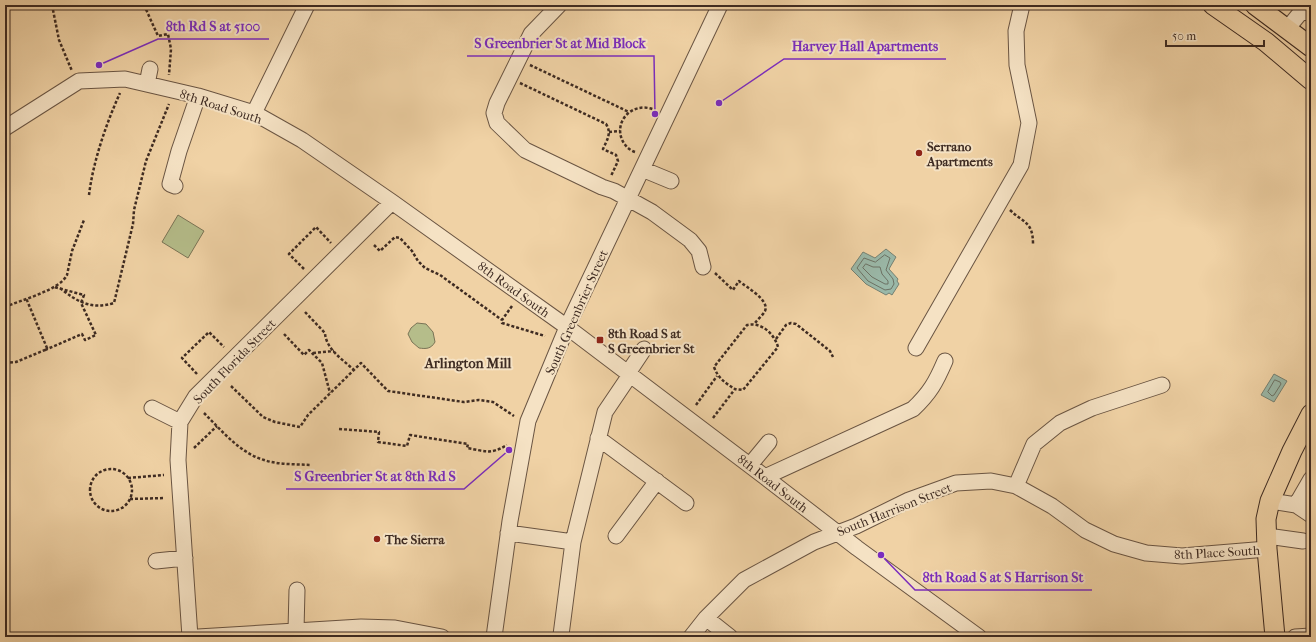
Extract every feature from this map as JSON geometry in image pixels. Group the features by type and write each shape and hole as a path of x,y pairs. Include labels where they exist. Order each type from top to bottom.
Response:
{"main road":[{"path":"1215,5 1266,42 1311,80"},
{"path":"1255,5 1311,47"},
{"path":"1275,637 1266,519 1270,501 1292,451 1311,414"}],"street":[{"path":"254,113 307,5"},
{"path":"559,5 531,34 497,103 494,114 497,123 525,150 599,186 614,191 652,212 690,240 699,252 708,269"},
{"name":"South Greenbrier Street","path":"494,637 508,533 528,421 567,327 720,5"},
{"path":"916,348 1021,166 1029,123 1017,65 1016,31 1022,5"},
{"path":"1287,29 1301,12 1311,14"},
{"path":"147,84 150,69"},
{"name":"8th Road South","path":"5,128 80,81 125,79 198,96 254,113 302,140 392,202 567,327 837,532 979,637"},
{"path":"175,186 170,184 198,96"},
{"path":"642,169 670,181"},
{"name":"South Florida Street","path":"190,637 178,460 180,422 196,396 392,202"},
{"path":"561,635 573,542 606,408 644,349"},
{"path":"765,477 913,409 924,399 934,385 945,361"},
{"path":"1016,486 1034,444 1060,423 1092,408 1162,385"},
{"path":"152,408 180,422"},
{"path":"598,438 686,503"},
{"path":"750,465 769,442"},
{"path":"1296,505 1311,479"},
{"path":"616,536 657,481"},
{"name":"South Harrison Street","path":"691,637 706,618 744,580 814,542 856,526 909,500 956,483 991,481 1016,486"},
{"name":"8th Place South","path":"1016,486 1052,506 1085,530 1114,544 1146,553 1182,556 1267,543 1303,541"},
{"path":"1270,501 1296,505 1311,515"},
{"path":"508,533 573,542"},
{"path":"156,561 185,558"},
{"path":"296,630 297,590"},
{"path":"706,618 730,637"},
{"path":"198,637 361,626 395,628 442,637"},
{"path":"1295,637 1311,636"}],"path":[{"path":"52,5 59,40 73,71"},
{"path":"144,5 158,36 168,34 171,49 169,77"},
{"path":"519,59 629,112"},
{"path":"509,78 606,124 609,132 603,149 616,155 618,161 611,176 602,180 599,186"},
{"path":"89,196 94,166 111,114 120,93"},
{"path":"60,288 81,303 87,305 108,305 114,303 146,161 169,104"},
{"path":"635,152 627,148 621,138 620,131 623,119 629,112 638,108 647,106 655,110"},
{"path":"609,132 620,131"},
{"path":"5,307 54,287 65,280 74,245 84,220"},
{"path":"304,269 289,254 316,227 331,243"},
{"path":"374,245 380,251 395,237 400,238 425,268 440,275 502,320 502,323 545,336"},
{"path":"708,269 733,290 739,281 763,299 766,304 766,310 755,323"},
{"path":"5,363 16,362 82,334 85,340 96,335 81,303 84,295 54,287"},
{"path":"26,298 46,345 47,348 45,350"},
{"path":"502,320 512,306"},
{"path":"305,312 325,333 326,339 331,348 354,370"},
{"path":"755,323 766,329 776,338 778,347 743,390 735,389 725,384 717,376 714,367 747,324 755,323"},
{"path":"776,338 786,325 791,323 796,324 830,351 833,357"},
{"path":"197,374 182,358 209,332 224,347"},
{"path":"284,334 304,355 309,350 322,363 330,393"},
{"path":"313,353 334,351"},
{"path":"231,386 263,417 275,422 300,427 308,415 361,363 388,391 464,402 479,400 493,402 514,416"},
{"path":"696,405 717,376"},
{"path":"713,418 735,389"},
{"path":"204,413 238,447 264,460 279,463 310,465"},
{"path":"194,448 217,426"},
{"path":"339,429 379,432 378,442 407,446 410,435 468,444 467,448 492,452 498,451 507,445"},
{"path":"114,470 121,472 128,478 132,488 130,499 125,506 119,510 106,510 100,508 95,503 92,497 92,483 100,472 114,470"},
{"path":"128,478 164,475"},
{"path":"130,499 165,498"}],"green space":[{"path":"178,215 204,231 188,258 162,242"},
{"path":"417,323 426,324 433,332 435,342 430,347 419,348 412,342 408,334 411,328"}],"water":[{"path":"886,249 896,257 889,269 898,279 897,281 899,284 892,295 889,293 886,295 866,284 851,269 863,252 875,258"},
{"path":"1274,374 1287,381 1274,402 1261,395"}],"place":[{"name":"8th Rd S at 5100","path":"99,65"},
{"name":"Harvey Hall Apartments","path":"719,103"},
{"name":"S Greenbrier St at Mid Block","path":"655,114"},
{"name":"Serrano Apartments","path":"919,153"},
{"name":"8th Road S at S Greenbrier St","path":"600,340"},
{"name":"S Greenbrier St at 8th Rd S","path":"509,450"},
{"name":"The Sierra","path":"377,539"},
{"name":"8th Road S at S Harrison St","path":"881,555"}],"district":[{"name":"Arlington Mill","path":"468,363"}]}
